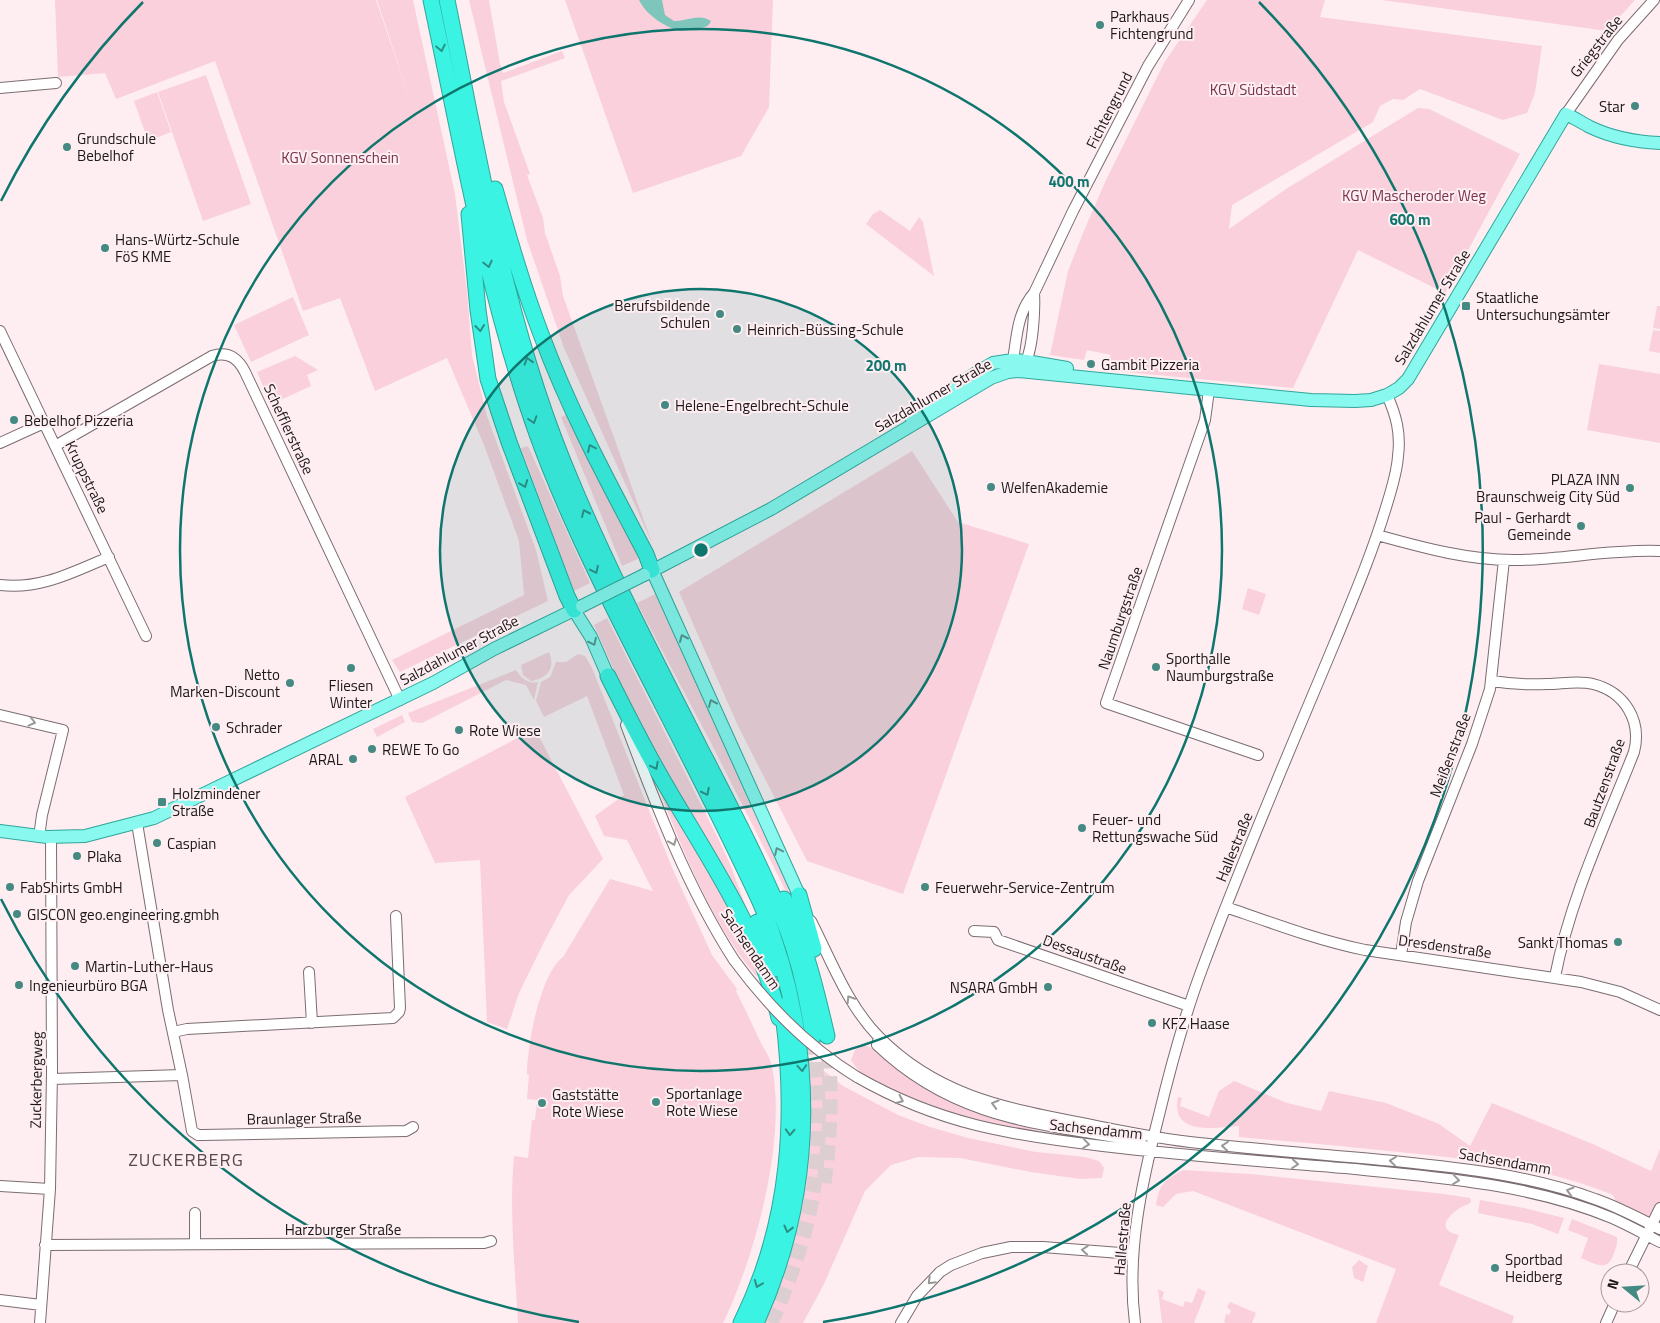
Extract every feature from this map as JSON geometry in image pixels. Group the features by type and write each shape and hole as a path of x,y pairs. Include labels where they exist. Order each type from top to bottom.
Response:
{"highway":[{"path":"432,0 466,166 497,303 516,372 550,468 597,574 761,904 789,986 796,1021 802,1071 803,1113 797,1188 783,1249 756,1323"},
{"path":"447,0 474,134 510,293 526,356 553,436 606,560 741,828 762,854 794,920 807,956 823,1041 824,1002 819,971 799,895"},
{"path":"474,134 490,171 515,261 541,335 590,446 646,554 648,572"},
{"path":"466,166 478,310 488,380 509,442 567,596 578,608"},
{"path":"608,676 660,776 746,922 774,992 787,1048"},
{"path":"732,844 776,976 783,1007 790,1115 789,1150 784,1190 769,1253 741,1323"}],"main road":[{"path":"1566,114 1588,126 1614,136 1636,142 1660,143"},
{"name":"Salzdahlumer Straße","path":"0,831 45,837 85,836 154,818 400,700 494,649 771,509 990,378 1008,372 1019,364 1095,377 1311,400 1371,400 1387,395 1399,388 1408,379 1566,114"},
{"name":"Sachsendamm","path":"648,572 799,895"},
{"name":"Sachsendamm","path":"578,608 608,676"}],"street":[{"name":"Fichtengrund","path":"1035,291 1073,211 1148,66 1189,0"},
{"name":"Griegstraße","path":"1566,114 1618,40 1654,0"},
{"path":"0,88 56,83"},
{"path":"1034,293 1034,316 1019,364 1021,313 1025,304 1034,293"},
{"name":"Kruppstraße","path":"0,331 146,636"},
{"name":"Schefflerstraße","path":"55,446 212,356 221,354 234,358 242,365 400,700"},
{"name":"Naumburgstraße","path":"1209,390 1205,420 1106,703 1258,755"},
{"name":"Hallestraße","path":"1135,1323 1133,1254 1138,1212 1149,1151 1169,1075 1189,1006 1226,907 1377,535 1396,471 1399,445 1397,418 1387,395"},
{"path":"0,443 44,423"},
{"path":"1377,535 1445,553 1473,558 1504,560 1563,558 1660,550"},
{"path":"0,585 13,587 56,580 109,557"},
{"name":"Meißenstraße","path":"1401,955 1406,922 1418,881 1472,744 1492,681 1504,560"},
{"name":"Sachsendamm","path":"608,676 649,787 683,865 702,905 734,960 760,993 791,1027 818,1050 856,1077 907,1104 973,1126 1037,1138 1149,1151 1404,1174 1499,1186 1529,1192 1592,1210 1660,1242"},
{"name":"Bautzenstraße","path":"1492,681 1526,685 1591,683 1602,687 1620,698 1632,714 1637,734 1634,752 1573,909 1560,952 1555,977"},
{"path":"0,715 63,730 42,815 45,837"},
{"path":"52,1079 182,1075 137,823"},
{"name":"Zuckerbergweg","path":"40,1323 50,1189 52,1079 45,837"},
{"name":"Sachsendamm","path":"799,895 846,992 879,1038 927,1076 973,1098 1012,1109 1153,1137 1195,1143 1433,1165 1498,1174 1544,1184 1595,1199 1656,1227"},
{"name":"Dresdenstraße","path":"1226,907 1316,938 1365,950 1581,982 1620,992 1660,1010"},
{"path":"173,1032 187,1029 388,1020 396,1016 400,1008 396,916"},
{"name":"Dessaustraße","path":"974,931 994,932 998,940 1189,1006"},
{"path":"309,972 312,1023"},
{"name":"Sachsendamm","path":"879,1038 877,1045 888,1056 922,1082 953,1098 1010,1118 1127,1139 1143,1145 1149,1151"},
{"name":"Braunlager Straße","path":"182,1075 191,1127 195,1134 406,1131 413,1127"},
{"path":"0,1186 50,1189"},
{"path":"1633,1263 1646,1235 1656,1227 1660,1208"},
{"path":"195,1213 195,1244"},
{"name":"Harzburger Straße","path":"45,1245 484,1243 491,1241"},
{"path":"901,1323 917,1296 940,1272 951,1265 982,1253 1011,1247 1043,1247 1133,1254"},
{"path":"0,1300 41,1305"}],"green space":[{"name":"KGV Sonnenschein","path":"55,0 376,0 413,109 377,0 413,0 455,194 467,292 472,355 487,416 536,550 548,601 400,672 392,660 524,595 519,541 484,445 447,358 375,391 340,298 303,311 215,61 116,99 105,73 58,77"},
{"path":"469,0 489,0 503,73 562,51 565,58 501,81 504,102 530,174 527,175 543,218 545,233 560,276 563,296 652,543 564,348 527,240"},
{"path":"565,0 773,0 769,107 741,156 633,193"},
{"path":"1207,0 1325,0 1320,17 1542,46 1535,93 1527,113 1503,120 1420,89 1403,100 1393,99 1380,106 1373,122 1232,205 1229,229 1286,189 1418,108 1429,109 1520,154 1445,293 1358,250 1293,388 1105,370 1111,355 1087,350 1084,360 1050,355 1068,271 1106,180 1164,63"},
{"path":"1382,0 1635,0 1607,31"},
{"path":"206,75 251,204 203,221 158,92"},
{"path":"157,92 171,132 148,141 134,101"},
{"path":"880,210 910,231 919,217 923,222 934,276 866,224 873,214"},
{"path":"293,297 309,335 251,362 234,325"},
{"path":"1657,306 1660,306 1660,329 1653,328"},
{"path":"1653,330 1660,331 1660,353 1649,351"},
{"path":"295,356 318,370 307,375 311,386 274,403 270,402 257,372"},
{"path":"1599,364 1660,374 1660,443 1587,430"},
{"path":"568,414 640,558 622,566 561,417"},
{"path":"528,446 590,583 574,591 521,448"},
{"path":"912,451 958,522 1029,544 903,894 807,861 739,728 679,592"},
{"path":"1248,588 1266,594 1259,615 1242,609"},
{"path":"655,594 789,888 797,913 711,743 637,603"},
{"path":"607,618 718,838 746,907 637,722 594,625"},
{"path":"549,652 551,668 546,675 531,681 523,675 521,665"},
{"name":"Sportanlage Rote Wiese","path":"578,654 585,656 592,668 673,870 712,955 737,989 736,991 771,1064 776,1096 772,1163 757,1232 735,1296 723,1323 518,1323 512,1219 514,1156 528,1158 532,1120 535,1120 537,1100 527,1099 529,1075 527,1074 529,1046 536,1011 555,966 563,957 610,879 653,891 627,840 604,836 595,816 624,795 587,696 544,717 536,701 541,682 550,677 556,662 566,662"},
{"path":"516,670 526,680 538,682 534,700 526,685 506,680 422,723 412,722 408,713"},
{"path":"402,715 405,722 377,737 373,729"},
{"path":"535,729 603,859 569,895 519,993 507,1029 487,1022 480,860 435,863 405,797"},
{"path":"650,767 724,895 761,975 756,976 738,953 708,902 683,849"},
{"path":"865,1045 998,1118 1041,1132 979,1121 938,1109 899,1093 862,1074 851,1060 855,1050"},
{"path":"808,1058 843,1086 898,1115 968,1138 1036,1152 1085,1157 1099,1161 1104,1168 1102,1178 1080,1179 1031,1172 960,1158 918,1157 891,1165 865,1191 823,1286 803,1323 763,1323 798,1221 806,1181 810,1099"},
{"path":"1234,1081 1287,1103 1321,1111 1329,1091 1386,1103 1439,1124 1470,1146 1492,1103 1595,1145 1651,1171 1660,1149 1660,1223 1616,1202 1613,1195 1564,1178 1513,1166 1367,1149 1239,1137 1239,1126 1218,1128 1196,1127 1187,1124 1181,1118 1177,1110 1178,1097 1182,1098 1180,1106 1209,1117 1219,1091"},
{"path":"1183,1170 1250,1174 1470,1198 1471,1202 1452,1214 1446,1221 1446,1228 1459,1235 1439,1285 1514,1316 1512,1323 1376,1323 1396,1269 1193,1191 1176,1194 1163,1207 1156,1205 1159,1192 1164,1183"},
{"path":"1480,1200 1564,1218 1558,1234 1532,1224 1478,1213"},
{"path":"1572,1219 1617,1237 1617,1243 1611,1259 1608,1263 1600,1263 1600,1265 1581,1258 1588,1238 1568,1230"},
{"path":"1359,1260 1368,1266 1363,1282 1354,1278 1352,1267"},
{"path":"1198,1288 1206,1292 1194,1323 1162,1323 1158,1289 1164,1292 1162,1299 1183,1307 1185,1301 1192,1303"},
{"path":"1230,1302 1256,1313 1252,1323 1224,1322 1226,1314 1229,1315 1231,1311 1227,1307"}],"shaded area":[{"path":"639,0 662,0 665,15 674,21 698,17 711,21 703,27 683,31 677,30 652,16"}],"tunnel":[{"path":"771,1323 790,1275 806,1226 815,1179 818,1108 813,1037"},
{"path":"824,1183 830,1116 828,1050"}],"place":[{"name":"Parkhaus Fichtengrund","path":"1100,25"},
{"name":"Star","path":"1635,106"},
{"name":"Grundschule Bebelhof","path":"67,147"},
{"name":"Hans-Würtz-Schule FöS KME","path":"105,248"},
{"name":"Staatliche Untersuchungsämter","path":"1466,306"},
{"name":"Berufsbildende Schulen","path":"720,314"},
{"name":"Heinrich-Büssing-Schule","path":"737,329"},
{"name":"Gambit Pizzeria","path":"1091,364"},
{"name":"Helene-Engelbrecht-Schule","path":"665,405"},
{"name":"Bebelhof Pizzeria","path":"14,420"},
{"name":"WelfenAkademie","path":"991,487"},
{"name":"PLAZA INN Braunschweig City Süd","path":"1630,488"},
{"name":"Paul - Gerhardt Gemeinde","path":"1581,526"},
{"name":"Sporthalle Naumburgstraße","path":"1156,667"},
{"name":"Fliesen Winter","path":"351,668"},
{"name":"Netto Marken-Discount","path":"290,683"},
{"name":"Schrader","path":"216,727"},
{"name":"Rote Wiese","path":"459,730"},
{"name":"REWE To Go","path":"372,749"},
{"name":"ARAL","path":"353,759"},
{"name":"Holzmindener Straße","path":"162,802"},
{"name":"Feuer- und Rettungswache Süd","path":"1082,828"},
{"name":"Caspian","path":"157,843"},
{"name":"Plaka","path":"77,856"},
{"name":"FabShirts GmbH","path":"10,887"},
{"name":"Feuerwehr-Service-Zentrum","path":"925,887"},
{"name":"GISCON geo.engineering.gmbh","path":"17,914"},
{"name":"Sankt Thomas","path":"1618,942"},
{"name":"Martin-Luther-Haus","path":"75,966"},
{"name":"Ingenieurbüro BGA","path":"19,985"},
{"name":"NSARA GmbH","path":"1048,987"},
{"name":"KFZ Haase","path":"1152,1023"},
{"name":"Sportanlage Rote Wiese","path":"656,1102"},
{"name":"Gaststätte Rote Wiese","path":"542,1103"},
{"name":"Sportbad Heidberg","path":"1495,1268"}],"district":[{"name":"ZUCKERBERG","path":"186,1159"}],"park label":[{"name":"KGV Südstadt","path":"1253,89"},
{"name":"KGV Mascheroder Weg","path":"1414,195"}]}
